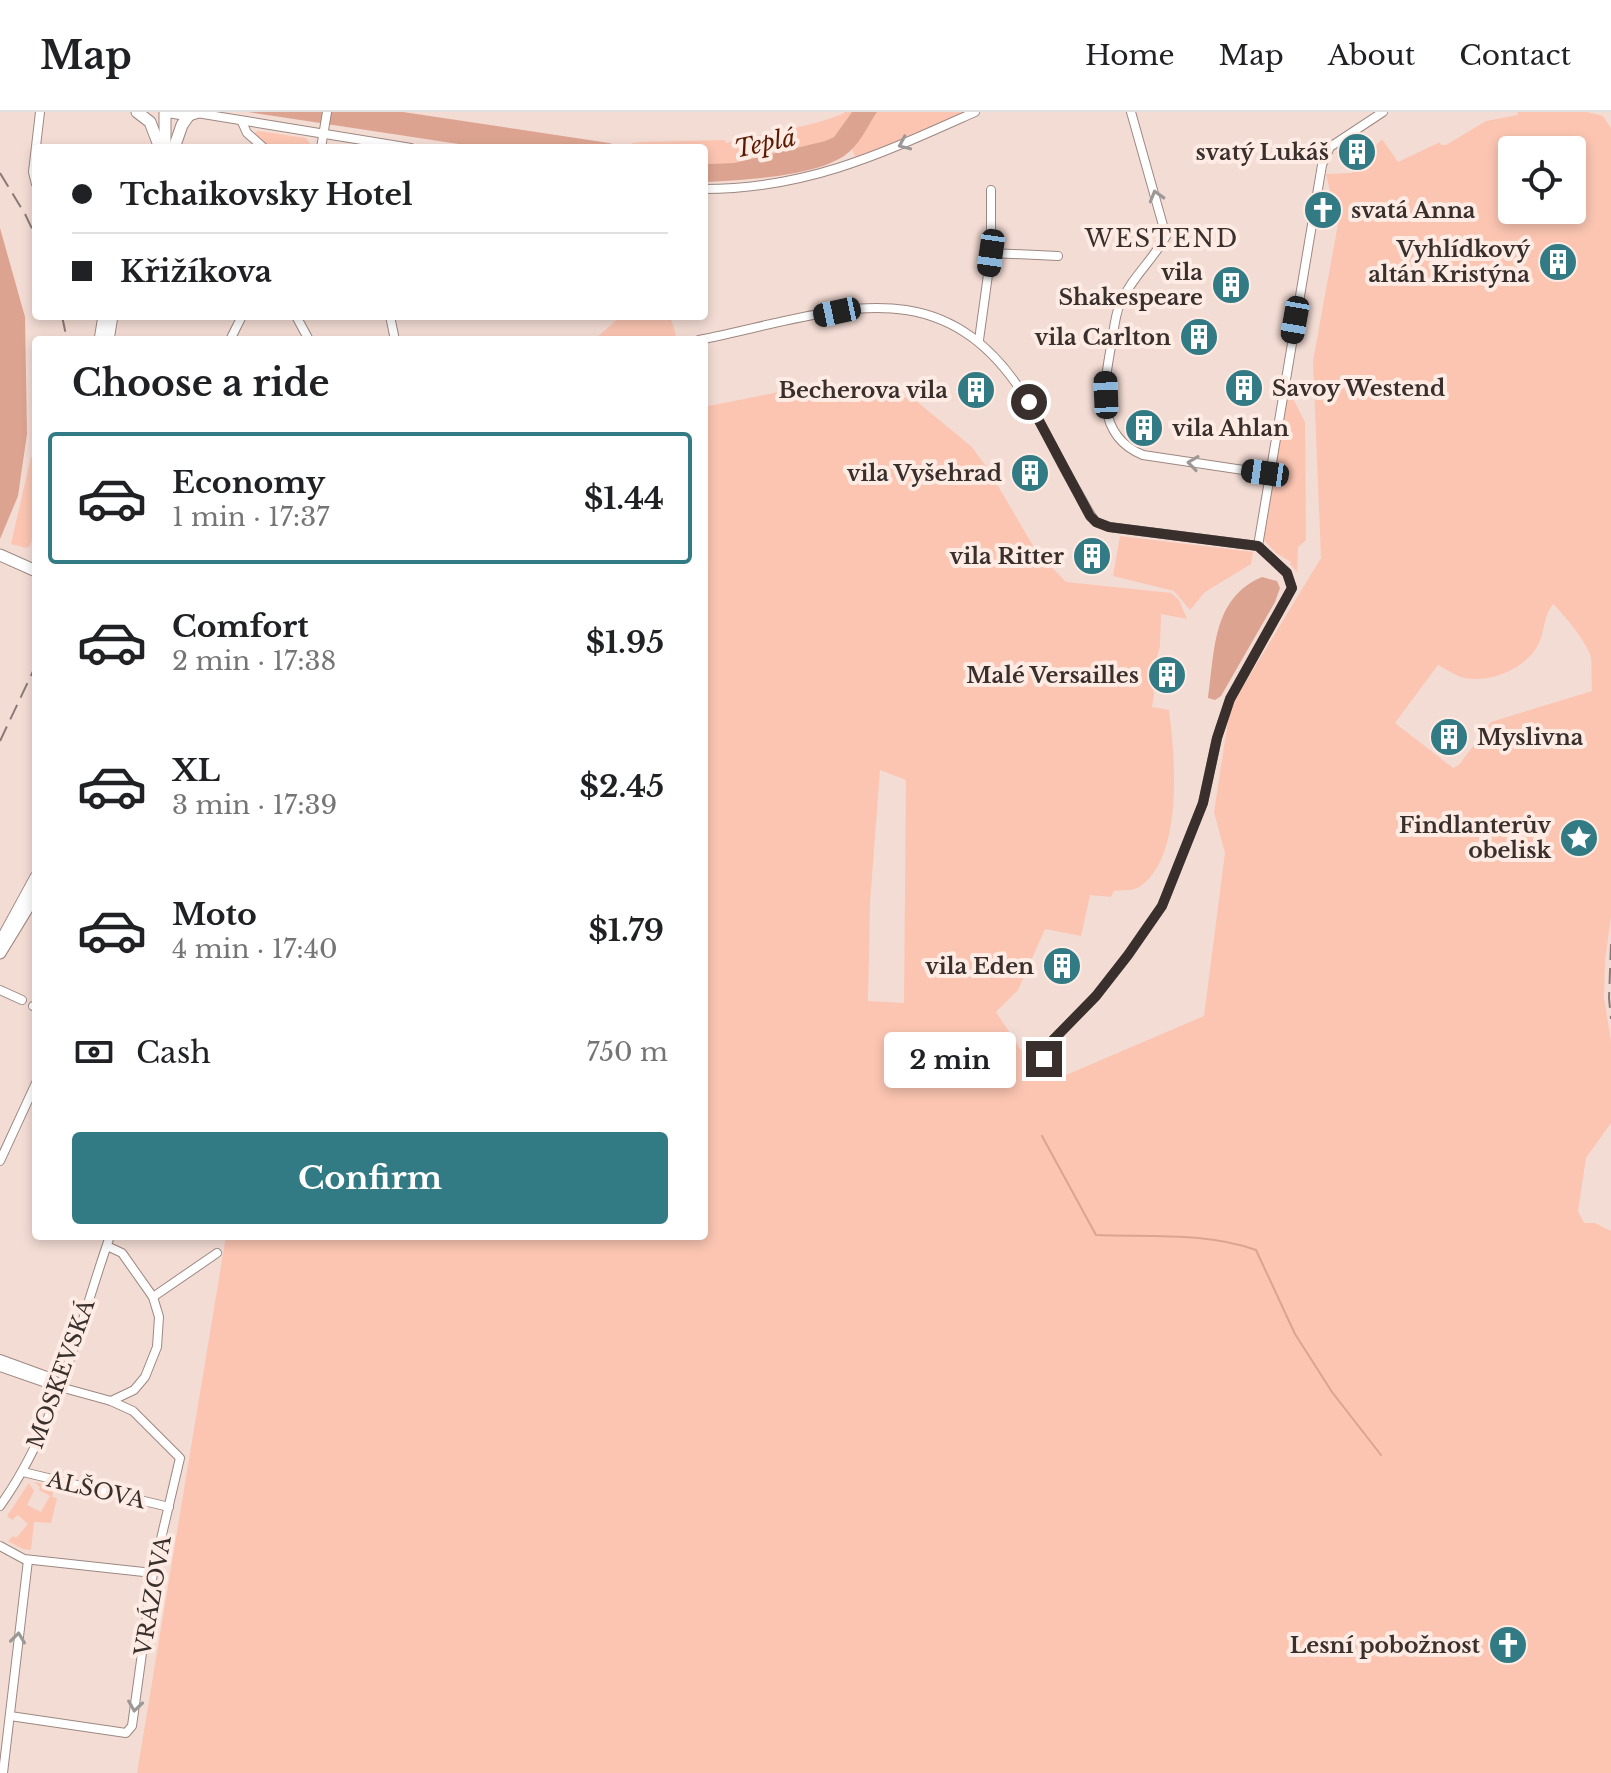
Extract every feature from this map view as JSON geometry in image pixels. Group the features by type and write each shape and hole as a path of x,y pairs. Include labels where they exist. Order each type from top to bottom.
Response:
{"street":[{"path":"36,144 40,112"},
{"path":"137,112 150,122 160,144"},
{"path":"163,144 168,112 226,114 242,122 384,144"},
{"path":"322,144 327,112"},
{"path":"708,189 771,185 844,168 975,112"},
{"path":"1131,112 1166,236 1137,273 1118,310 1105,376 1110,427 1127,448 1143,455 1270,474"},
{"path":"1258,546 1322,165 1330,147 1383,112"},
{"path":"175,144 182,125 195,113"},
{"path":"242,122 247,133 259,144"},
{"path":"979,340 991,253 991,190"},
{"path":"991,253 1058,256"},
{"path":"708,338 861,307 896,308 932,315 979,340 1009,371 1096,522 1109,527 1258,546 1287,573 1292,588 1230,699 1217,738 1203,803 1162,906 1096,996 1052,1041 1044,1059"},
{"path":"0,555 32,569"},
{"path":"0,943 32,884"},
{"path":"0,953 32,901"},
{"path":"0,990 22,1000"},
{"path":"0,1161 32,1092"},
{"name":"MOSKEVSKÁ","path":"0,1506 23,1472 44,1430 109,1240"},
{"path":"107,1246 122,1253 153,1297 159,1317 157,1347 145,1377 134,1390 111,1401"},
{"path":"153,1297 217,1253"},
{"path":"0,1359 52,1378 61,1386"},
{"path":"0,1367 111,1401 133,1411 134,1390"},
{"name":"VRÁZOVA","path":"10,1716 126,1733 132,1726 153,1573 180,1458 133,1411"},
{"name":"ALŠOVA","path":"23,1472 169,1507"},
{"path":"0,1546 28,1560 153,1573"},
{"path":"3,1773 28,1560"}],"shaded area":[{"path":"248,112 403,112 612,144 459,144"},
{"path":"852,112 834,137 734,163 708,164 708,144 632,144 725,140 726,143"},
{"path":"852,112 877,112 854,147 830,163 796,173 708,182 708,164 734,163 834,137"},
{"path":"877,112 968,112 857,160 852,150"},
{"path":"1517,112 1587,112 1603,116 1611,128 1611,916 1604,998 1611,1041 1611,1123 1586,1158 1578,1211 1584,1223 1595,1223 1611,1231 1611,1773 137,1773 225,1240 708,1240 708,406 809,386 838,385 872,388 915,400 972,447 1036,551 1066,582 1171,593 1179,600 1187,619 1161,614 1160,646 1151,678 1154,694 1152,707 1169,710 1173,753 1173,805 1164,854 1153,873 1139,887 1114,891 1111,897 1090,895 1081,936 1045,929 1018,990 996,1012 1021,1050 1052,1081 1204,1016 1225,853 1214,812 1230,708 1321,558 1313,361 1338,224 1326,174 1352,173 1382,139 1398,162 1440,142 1446,145 1486,121 1518,115","holes":["1553,604 1589,652 1592,691 1491,722 1459,765 1453,768 1395,723 1438,665 1471,679 1504,673 1532,654","880,770 906,780 904,1003 868,1001 870,903"]},
{"path":"258,131 306,138 310,144 263,144 252,134"},
{"path":"0,228 25,317 27,434 18,496 0,539"},
{"path":"616,320 671,320 676,335 674,336 598,336"},
{"path":"1288,389 1305,422 1306,540 1298,547 1297,572 1291,562 1276,553 1264,540"},
{"path":"32,457 32,541 26,548 11,544"},
{"path":"1120,536 1253,552 1251,564 1205,592 1190,610 1174,591 1113,576"},
{"path":"1262,577 1277,581 1280,588 1275,602 1221,696 1215,700 1208,698 1215,645 1225,612 1233,598"},
{"path":"34,1482 54,1486 52,1497 57,1498 51,1523 34,1522 31,1550 8,1541 13,1536 16,1538 28,1524 18,1515 12,1520 7,1516 29,1483 34,1491 27,1505 41,1512 50,1496 39,1490 40,1487"}],"waterway":[{"path":"1042,1136 1096,1235 1197,1238 1256,1250 1295,1334 1332,1392 1381,1455"}],"railway":[{"path":"0,173 32,229"},
{"path":"63,320 66,336"},
{"path":"0,741 32,673"},
{"path":"1611,944 1611,1019"}],"place":[{"name":"svatý Lukáš","path":"1357,152"},
{"name":"svatá Anna","path":"1323,210"},
{"name":"Vyhlídkový altán Kristýna","path":"1558,262"},
{"name":"vila Shakespeare","path":"1231,285"},
{"name":"vila Carlton","path":"1199,337"},
{"name":"Savoy Westend","path":"1244,388"},
{"name":"Becherova vila","path":"976,390"},
{"name":"vila Ahlan","path":"1144,428"},
{"name":"vila Vyšehrad","path":"1030,473"},
{"name":"vila Ritter","path":"1092,556"},
{"name":"Malé Versailles","path":"1167,675"},
{"name":"Myslivna","path":"1449,737"},
{"name":"Findlanterův obelisk","path":"1579,838"},
{"name":"vila Eden","path":"1062,966"},
{"name":"Lesní pobožnost","path":"1508,1645"}],"district":[{"name":"WESTEND","path":"1162,238"}],"route":[{"path":"1029,402 1093,520 1109,527 1258,546 1287,573 1292,588 1230,699 1217,738 1203,803 1162,906 1096,996 1052,1041 1044,1059"}],"water label":[{"name":"Teplá","path":"765,143"}]}
